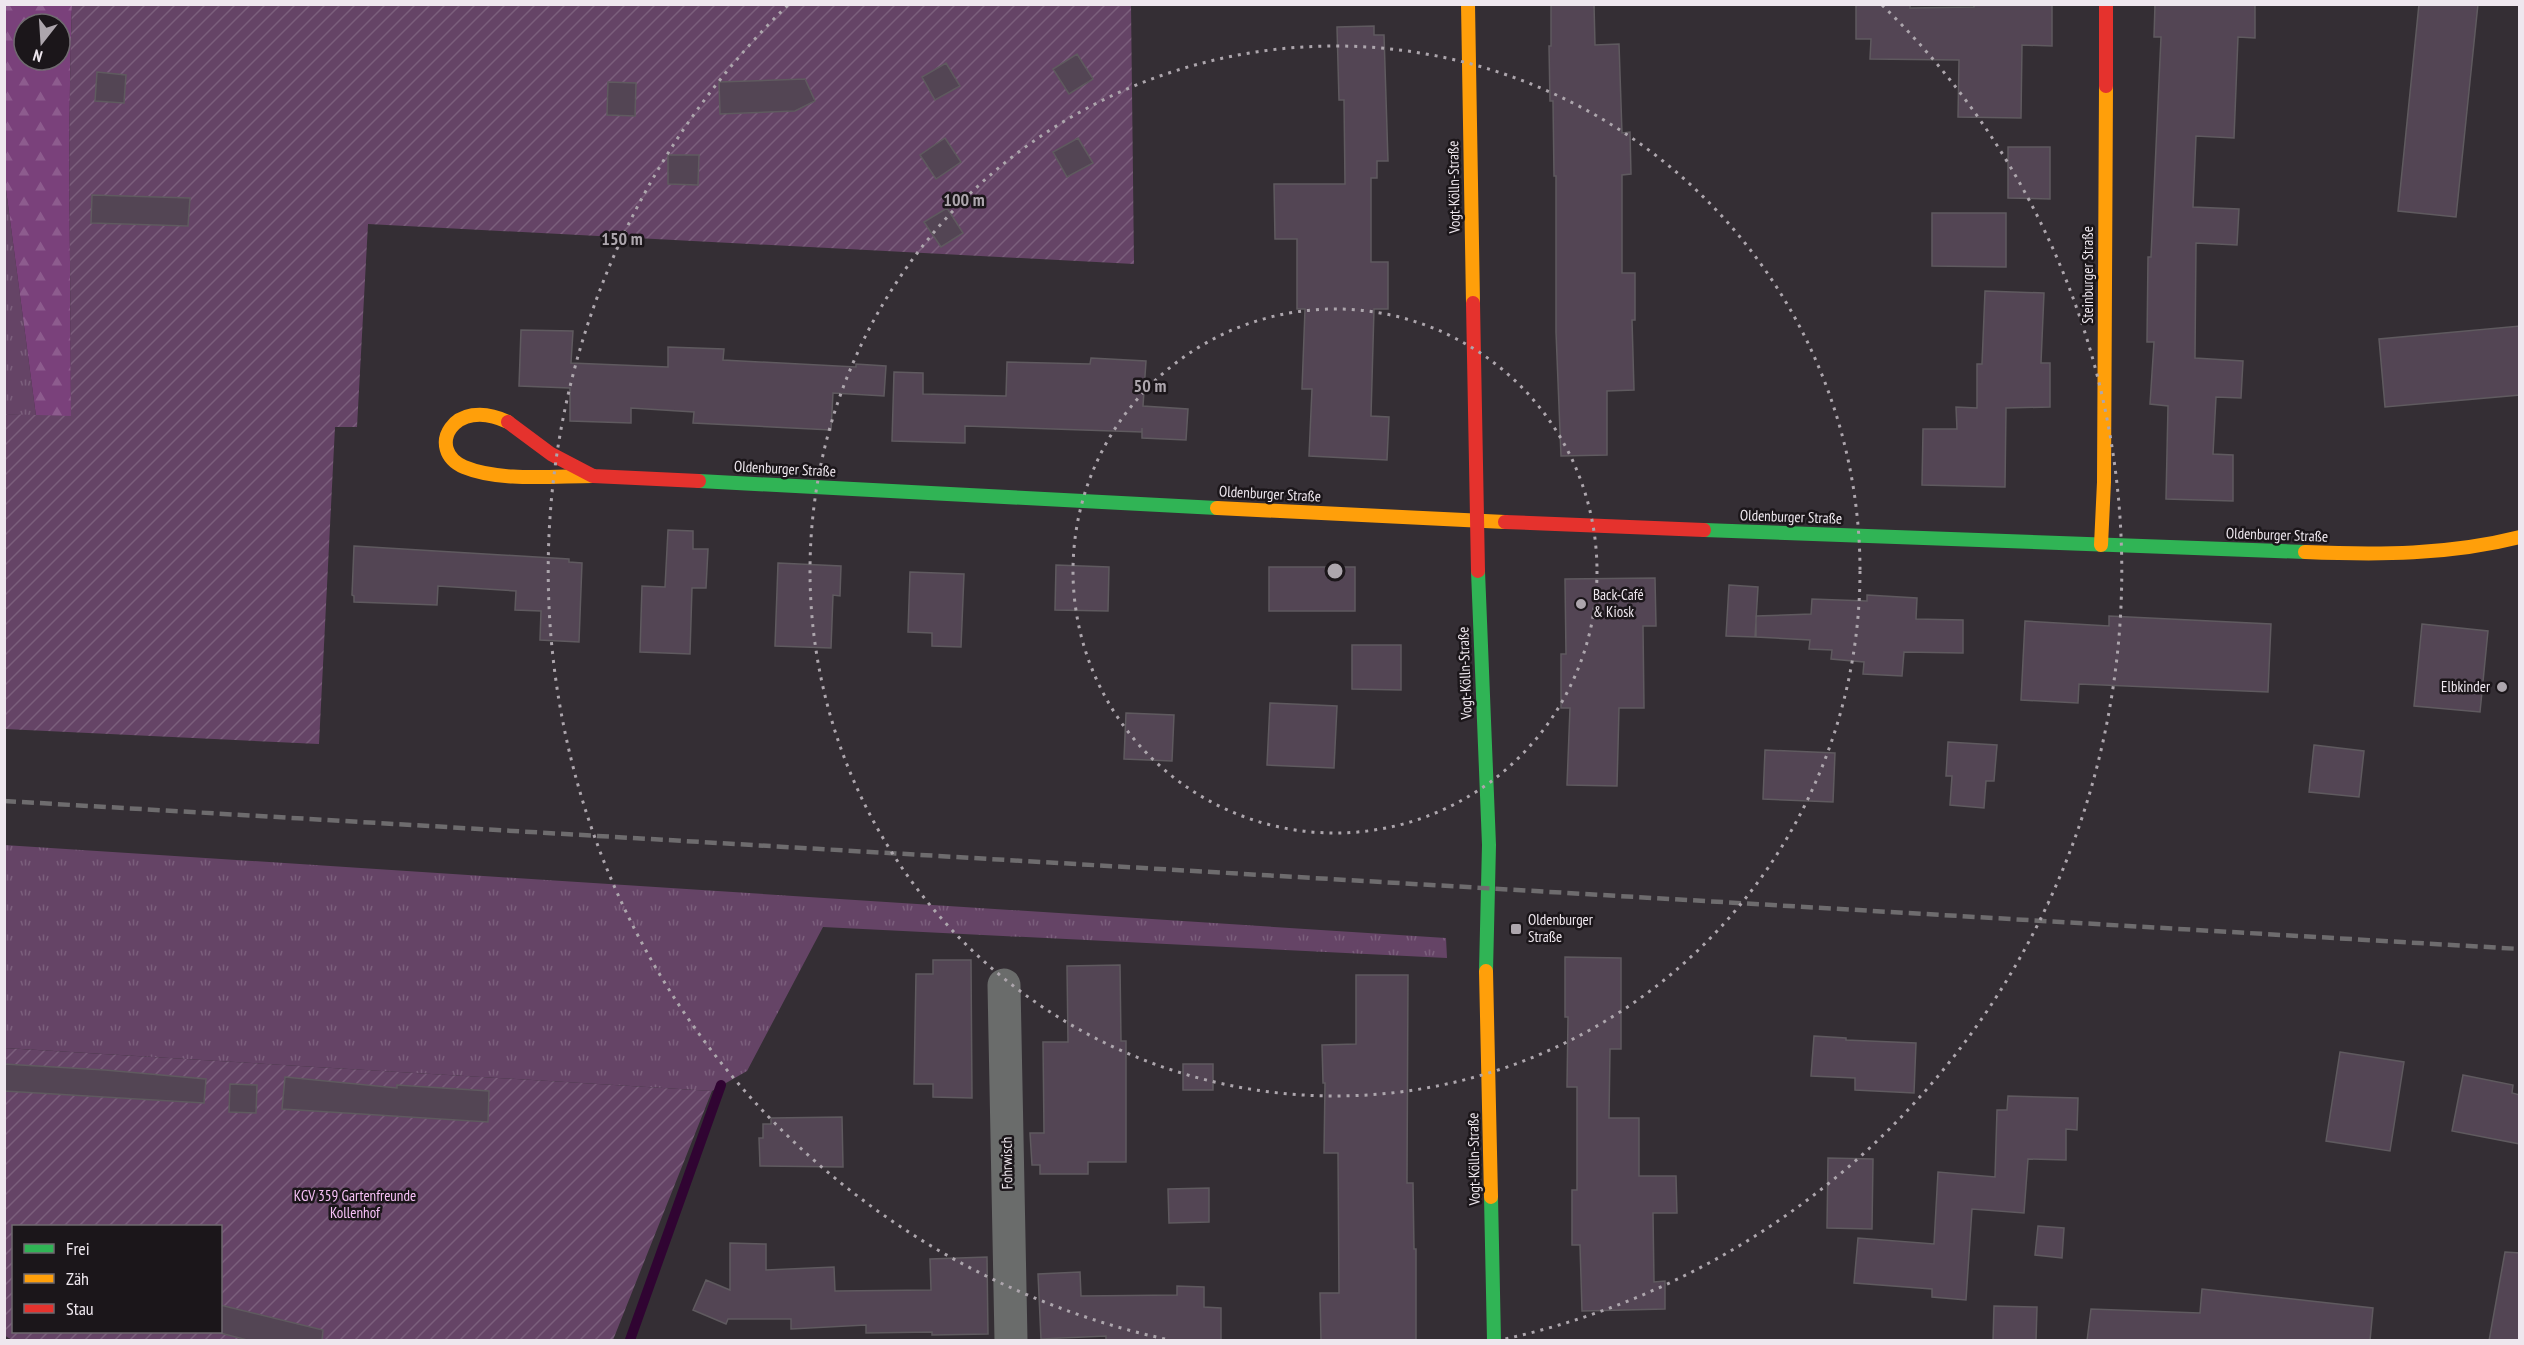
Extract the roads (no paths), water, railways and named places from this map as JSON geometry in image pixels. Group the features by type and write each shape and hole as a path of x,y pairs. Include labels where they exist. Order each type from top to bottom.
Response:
{"street":[{"name":"Vogt-Kölln-Straße","path":"1468,4 1476,521 1489,845 1486,951 1494,1341"},
{"name":"Steinburger Straße","path":"2101,545 2104,471 2106,4"},
{"name":"Oldenburger Straße","path":"593,476 559,460 520,429 487,414 471,413 458,418 450,428 447,438 448,449 452,458 459,465 471,470 490,473 593,476 1476,521 2352,554 2412,554 2497,543 2520,537"},
{"name":"Fohrwisch","path":"1004,985 1011,1341"}],"waterway":[{"path":"630,1340 721,1085"}],"railway":[{"path":"4,801 2520,949"}],"place":[{"name":"Back-Café & Kiosk","path":"1581,604"},
{"name":"Elbkinder","path":"2502,687"},
{"name":"Oldenburger Straße","path":"1516,929"}],"park label":[{"name":"KGV 359 Gartenfreunde Kollenhof","path":"355,1204"}]}
